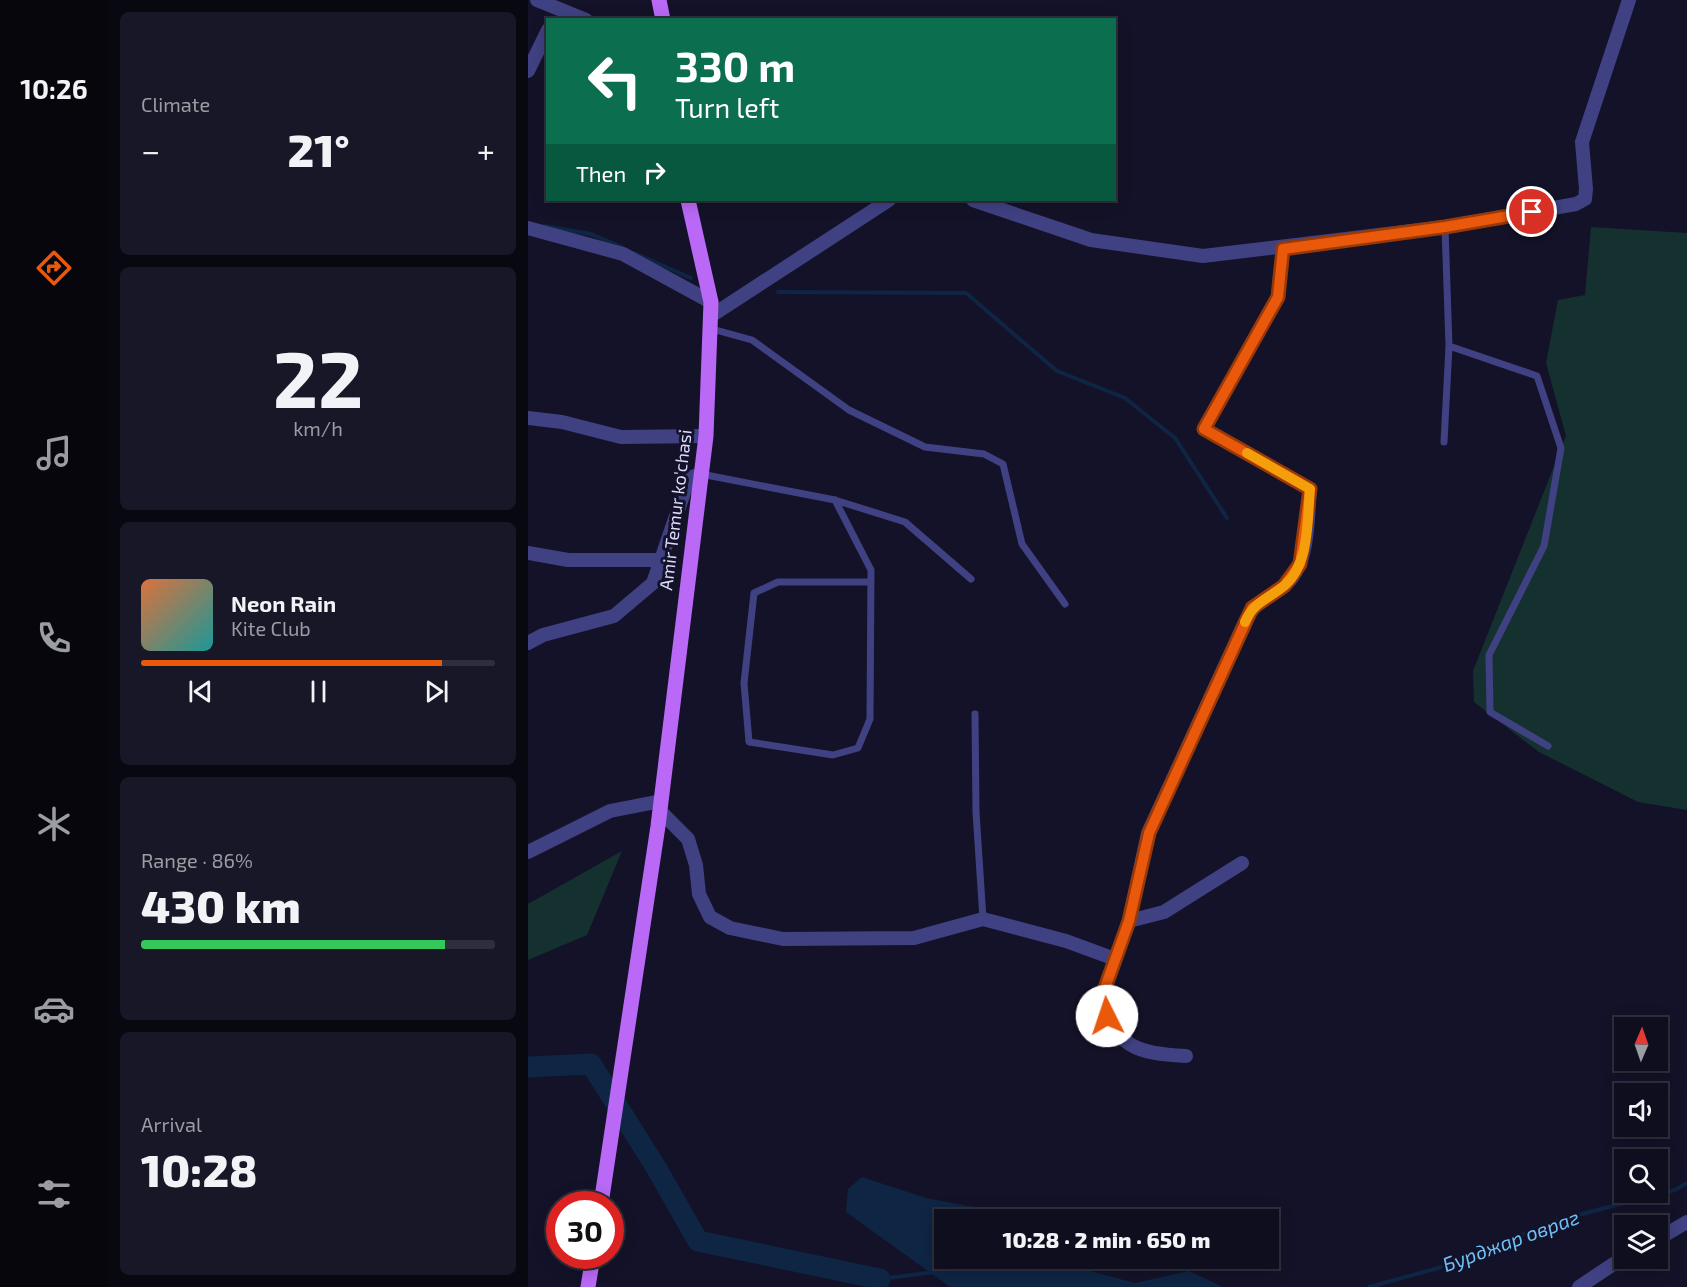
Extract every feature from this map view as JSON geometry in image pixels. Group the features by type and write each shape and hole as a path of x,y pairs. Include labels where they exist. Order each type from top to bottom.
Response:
{"main road":[{"path":"659,0 663,18"},
{"name":"Amir Temur ko'chasi","path":"603,1191 660,813 706,436 711,316 688,201"},
{"path":"588,1287 591,1269"}],"street":[{"path":"537,0 554,15 573,18"},
{"path":"976,201 1091,240 1203,256 1283,249 1445,227 1576,204 1584,199 1586,189 1582,142 1629,0"},
{"path":"528,71 546,34"},
{"path":"528,228 623,254 711,316 887,201"},
{"path":"1186,1056 1157,1054 1131,1048 1115,1031 1101,999 1129,921 1149,833 1246,620 1252,608 1284,586 1300,564 1310,489 1204,429 1278,297 1283,249"},
{"path":"528,418 562,422 621,437 706,436"},
{"path":"528,643 543,635 614,616 653,583 663,560 689,477 700,474"},
{"path":"528,553 568,560 663,560"},
{"path":"528,852 610,812 660,813 688,839 696,865 699,894 710,917 730,928 783,939 914,938 983,919 1066,941 1115,959"},
{"path":"1129,921 1164,912 1242,862"},
{"path":"1668,1233 1687,1222"},
{"path":"1579,1287 1614,1264"}],"lane":[{"path":"1444,442 1449,346 1445,227"},
{"path":"711,316 752,340 849,410 925,447 984,453 1003,464 1022,544 1065,604"},
{"path":"1449,346 1537,376 1561,448 1544,546 1488,655 1490,712 1548,746"},
{"path":"700,474 836,500 905,522 971,579"},
{"path":"836,500 871,570 871,582 870,719 858,748 833,755 749,742 744,683 754,593 778,582 871,582"},
{"path":"975,714 976,812 983,919"}],"green space":[{"path":"1591,227 1687,233 1687,810 1638,802 1539,752 1474,702 1473,671 1566,436 1546,363 1558,300 1585,295"},
{"path":"622,851 587,935 528,960 528,904"}],"water":[{"path":"862,1177 926,1198 985,1209 934,1209 934,1269 1086,1269 1135,1283 1189,1271 1223,1287 950,1287 846,1212 848,1189"}],"waterway":[{"path":"545,226 591,234 622,247"},
{"path":"634,253 691,278"},
{"path":"778,292 966,293 1057,371 1125,398 1175,438 1227,518"},
{"path":"528,1067 591,1064 657,1169 698,1241 880,1279"},
{"name":"Бурджар овраг","path":"1369,1287 1453,1264 1555,1221 1675,1190 1687,1183"},
{"name":"Бурджар овраг","path":"880,1279 935,1272"}],"slow traffic":[{"path":"1245,622 1252,608 1284,586 1300,564 1310,489 1247,453"}],"route":[{"path":"1107,1016 1101,999 1129,921 1149,833 1252,608 1284,586 1300,564 1310,489 1204,429 1278,297 1283,249 1445,227 1532,212"}]}
